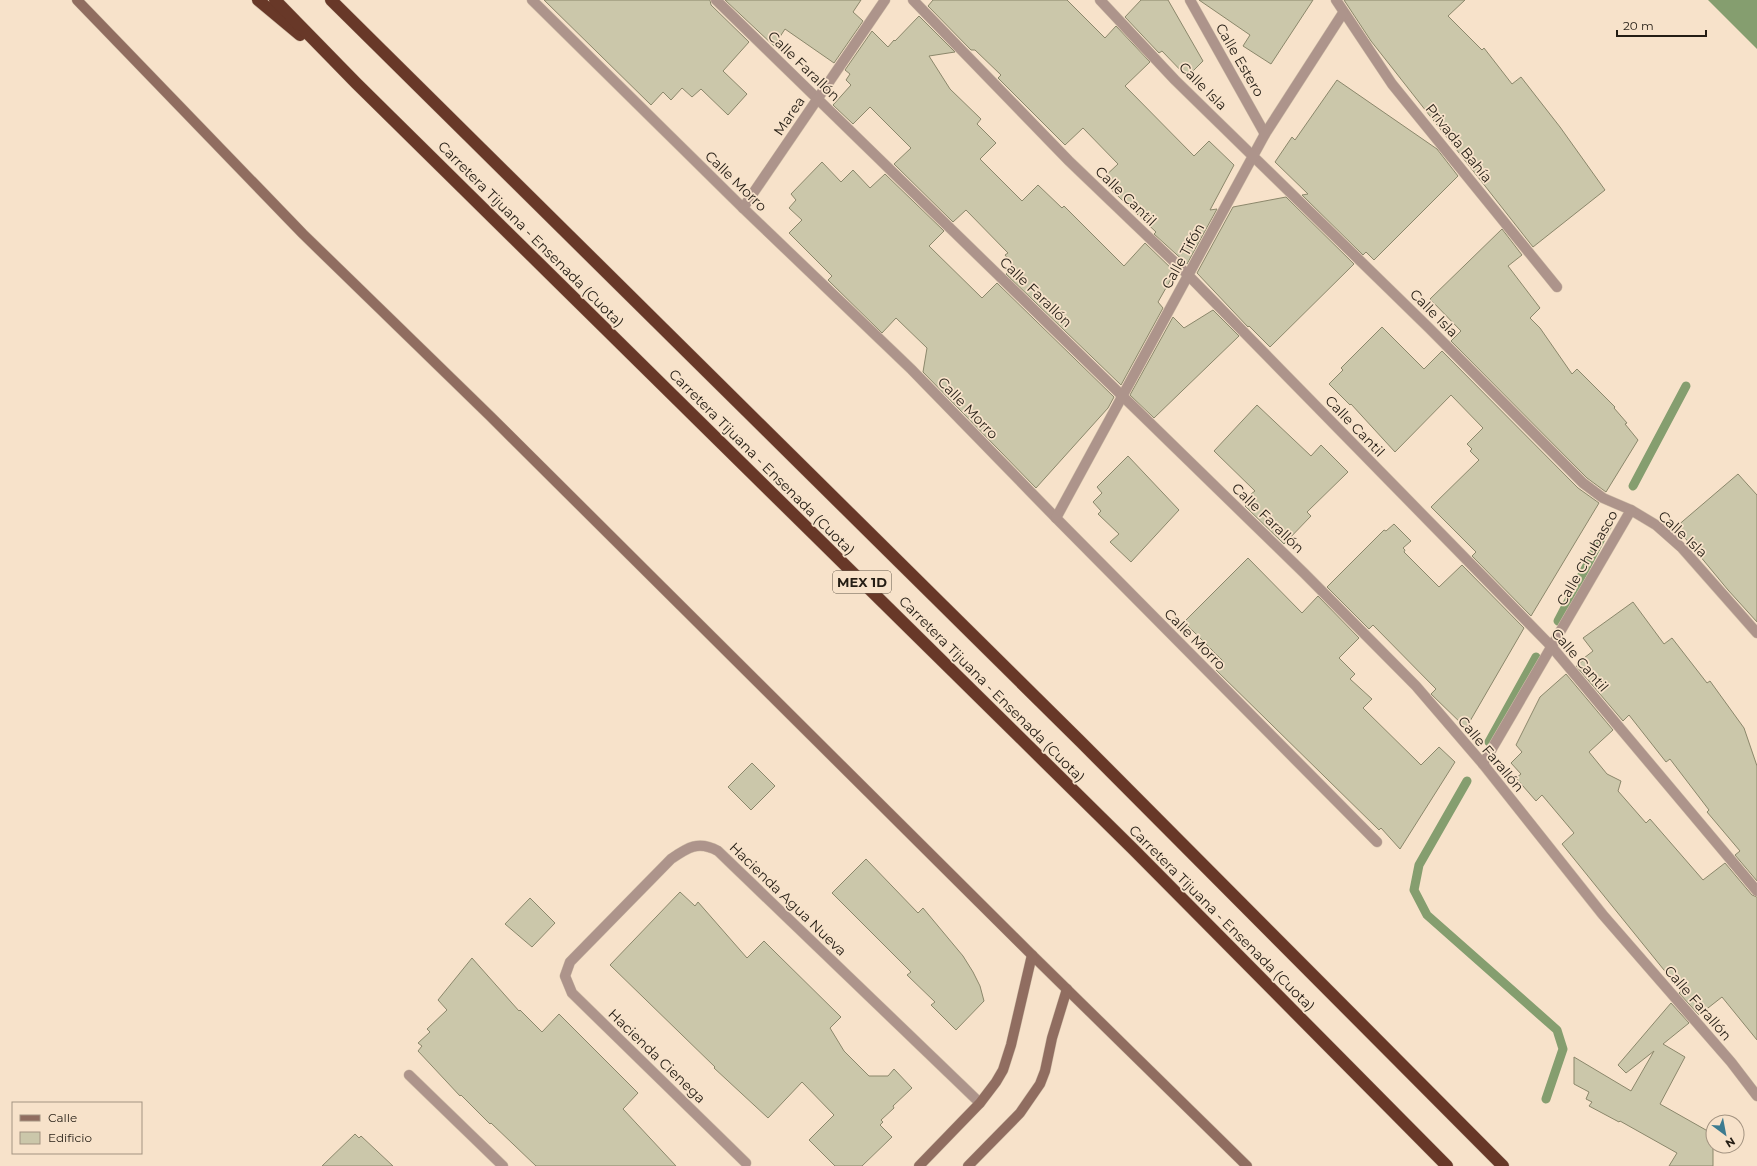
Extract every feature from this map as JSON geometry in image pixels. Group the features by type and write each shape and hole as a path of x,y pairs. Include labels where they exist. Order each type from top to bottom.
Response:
{"highway":[{"path":"258,0 356,83"},
{"name":"Carretera Tijuana - Ensenada (Cuota)","path":"275,0 356,83 1111,828 1447,1166"},
{"name":"Carretera Tijuana - Ensenada (Cuota)","path":"331,0 1087,748 1503,1166"}],"street":[{"path":"77,0 303,234 489,415 1032,956 1247,1166"},
{"name":"Calle Morro","path":"532,0 743,208 911,369 1056,518 1377,842"},
{"name":"Calle Farallón","path":"716,0 1304,573 1416,686 1483,764 1604,915 1731,1062 1757,1096"},
{"name":"Marea","path":"743,208 885,0"},
{"name":"Calle Cantil","path":"913,0 1069,161 1188,276 1551,646 1757,891"},
{"name":"Calle Isla","path":"1100,0 1175,80 1429,328 1583,483 1603,498 1631,510 1656,525 1682,548 1757,633"},
{"name":"Calle Estero","path":"1190,0 1265,134"},
{"name":"Privada Bahía","path":"1336,0 1343,13 1392,84 1446,148 1557,287"},
{"name":"Calle Tifón","path":"1056,518 1265,134 1343,13"},
{"name":"Calle Chubasco","path":"1483,764 1631,510"},
{"name":"Hacienda Agua Nueva","path":"570,962 670,859 685,849 698,845 708,845 718,851 980,1103"},
{"path":"919,1166 980,1103 996,1082 1007,1058 1032,956"},
{"name":"Hacienda Cienega","path":"570,962 565,976 572,992 746,1163"},
{"path":"968,1166 1020,1112 1040,1084 1050,1057 1052,1038 1067,989"},
{"path":"409,1075 504,1166"}],"shaded area":[{"path":"1708,0 1757,0 1757,49"}],"building":[{"path":"544,0 710,0 711,5 749,42 723,71 747,94 728,115 701,89 692,97 682,88 671,100 663,92 651,105"},
{"path":"725,0 861,0 853,12 863,21 834,63 785,29 774,46"},
{"path":"933,0 1067,0 1105,38 1116,26 1150,62 1125,86 1194,156 1209,141 1234,165 1210,210 1217,209 1187,264 1154,234 1156,232 1101,180 1118,164 1083,128 1065,145 998,78 1001,75 975,50 971,50 928,6"},
{"path":"1141,0 1168,0 1203,61 1187,77 1162,51 1159,53 1125,17"},
{"path":"1199,0 1313,0 1271,64 1243,46 1250,35"},
{"path":"1344,0 1465,0 1448,16 1482,50 1484,48 1512,84 1521,77 1560,127 1605,190 1533,247 1371,41"},
{"path":"919,16 955,52 929,56 950,89 981,119 977,124 996,143 980,159 1022,201 1038,185 1062,208 1064,206 1124,266 1145,243 1175,272 1158,302 1163,308 1121,385 1006,274 1014,266 1005,255 1008,253 966,210 953,222 894,164 911,148 870,107 853,124 833,105 851,85 846,80 850,74 845,70 872,31 888,47"},
{"path":"1337,80 1437,149 1458,176 1374,260 1366,252 1363,255 1302,195 1308,194 1275,162 1292,137 1295,140"},
{"path":"822,162 841,182 853,170 870,188 885,174 944,231 929,246 982,298 997,283 1114,397 1108,408 1036,488 923,372 927,348 896,318 882,333 828,280 832,276 789,233 802,220 789,208 796,200 791,194"},
{"path":"1286,197 1354,264 1270,347 1249,326 1248,327 1197,273 1233,207"},
{"path":"1502,229 1522,255 1508,266 1540,308 1530,318 1540,328 1572,374 1577,369 1615,407 1614,408 1627,423 1625,424 1638,440 1606,492 1587,478 1451,341 1461,331 1430,299"},
{"path":"1213,310 1239,336 1154,418 1130,395 1173,317 1184,328"},
{"path":"1382,327 1424,369 1442,351 1578,488 1599,503 1531,616 1472,556 1476,552 1431,507 1479,460 1470,451 1472,449 1467,444 1483,428 1451,395 1395,452 1351,404 1350,405 1329,384 1343,370 1341,368"},
{"path":"1257,405 1311,456 1321,445 1348,472 1307,512 1311,516 1284,544 1245,506 1254,498 1251,494 1255,491 1214,451"},
{"path":"1128,456 1179,510 1131,562 1110,542 1119,534 1098,514 1101,511 1093,502 1102,493 1097,487"},
{"path":"1738,474 1757,495 1757,622 1728,590 1676,527"},
{"path":"1394,524 1411,541 1403,548 1405,550 1404,552 1439,587 1462,565 1524,628 1466,728 1431,694 1436,689 1373,625 1369,629 1327,587 1384,530 1386,531"},
{"path":"1248,558 1302,613 1318,596 1359,638 1339,658 1355,674 1350,679 1372,699 1363,708 1421,765 1439,747 1455,762 1400,849 1381,828 1379,830 1216,670 1224,662 1184,622"},
{"path":"1633,602 1664,644 1672,638 1707,683 1710,681 1744,728 1757,766 1757,881 1735,855 1740,851 1707,812 1709,810 1670,759 1666,762 1629,715 1623,721 1576,666 1593,651 1583,638"},
{"path":"1566,674 1613,730 1589,752 1607,774 1621,781 1618,791 1646,823 1650,819 1703,880 1725,863 1752,895 1757,897 1757,1040 1722,997 1699,1015 1679,993 1681,991 1562,844 1574,833 1542,795 1536,801 1516,778 1521,774 1511,763 1522,752 1516,745 1540,697"},
{"path":"752,763 775,786 751,810 728,787"},
{"path":"866,859 918,913 923,908 963,956 973,972 980,986 984,1001 956,1030 931,1005 935,1002 907,975 911,972 832,893"},
{"path":"680,892 695,906 698,902 747,958 764,941 841,1017 830,1028 844,1051 869,1076 888,1076 894,1069 912,1088 881,1120 883,1122 880,1125 892,1137 862,1166 835,1166 809,1140 834,1115 802,1082 768,1118 714,1068 715,1067 610,965"},
{"path":"530,898 555,923 532,947 505,924"},
{"path":"472,958 519,1011 520,1010 542,1032 559,1014 638,1093 623,1109 676,1166 536,1166 461,1095 460,1096 418,1051 422,1046 418,1043 430,1032 427,1029 447,1010 438,1000"},
{"path":"1671,1003 1689,1023 1663,1044 1685,1057 1660,1104 1705,1129 1705,1154 1713,1154 1713,1166 1669,1166 1677,1153 1620,1121 1619,1122 1589,1106 1592,1102 1586,1099 1589,1092 1574,1084 1574,1057 1631,1091 1654,1051 1626,1073 1618,1065"},
{"path":"355,1134 359,1138 361,1136 393,1166 322,1166"}],"waterway":[{"path":"1633,486 1686,386"},
{"path":"1558,621 1607,527"},
{"path":"1489,742 1536,657"},
{"path":"1467,781 1419,865 1414,890 1427,915 1557,1030 1563,1049 1546,1099"}]}
